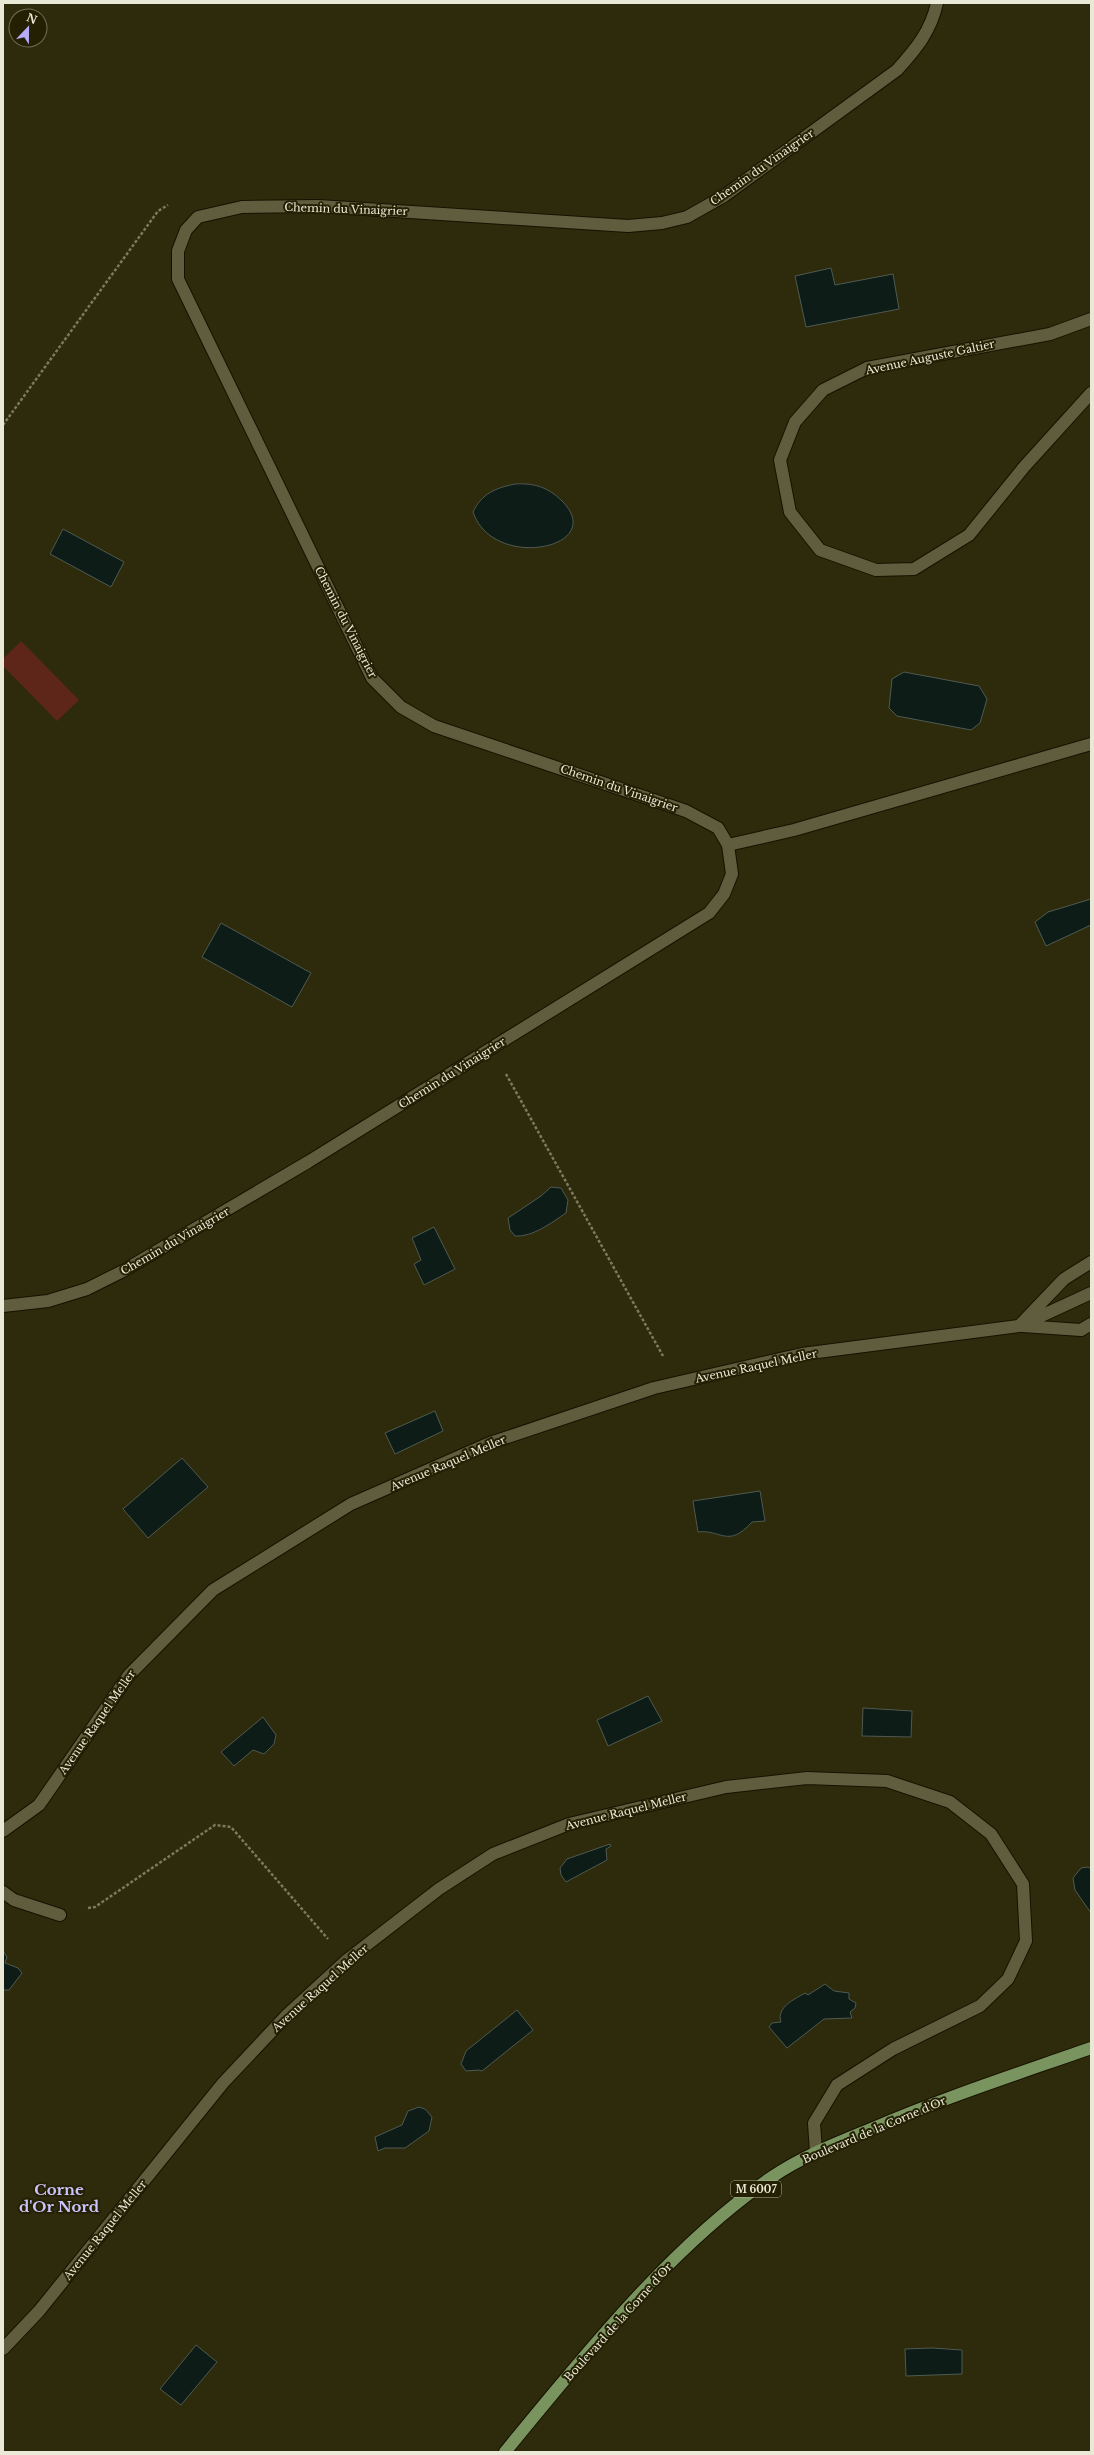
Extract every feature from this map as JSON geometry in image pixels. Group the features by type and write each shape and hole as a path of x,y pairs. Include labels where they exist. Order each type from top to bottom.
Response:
{"main road":[{"name":"Boulevard de la Corne d'Or","path":"505,2452 656,2277 728,2210 773,2176 816,2152 917,2109 1091,2048"}],"street":[{"name":"Chemin du Vinaigrier","path":"3,1306 48,1301 87,1289 123,1271 322,1154 709,913 724,894 732,874 728,845 718,828 686,811 434,726 401,707 372,678 178,279 178,251 186,230 198,216 242,207 318,206 628,226 662,223 687,217 724,196 897,70 920,45 933,20 937,3"},
{"name":"Avenue Auguste Galtier","path":"1091,319 1050,334 867,368 823,390 795,422 780,460 790,512 820,550 876,570 914,569 969,536 1024,467 1091,393"},
{"path":"728,845 794,830 1091,744"},
{"path":"1019,1326 1064,1279 1091,1262"},
{"path":"1019,1326 1091,1294"},
{"path":"1019,1326 1081,1330 1091,1324"},
{"name":"Avenue Raquel Meller","path":"3,1831 39,1805 129,1675 213,1590 351,1504 490,1444 654,1388 802,1354 1019,1326"},
{"name":"Avenue Raquel Meller","path":"3,2349 39,2311 223,2083 286,2016 347,1960 439,1889 493,1854 569,1824 726,1787 807,1778 887,1781 950,1802 991,1834 1023,1884 1026,1941 1008,1979 980,2006 893,2049 837,2085 814,2123 816,2152"},
{"path":"3,1892 14,1900 60,1915"}],"path":[{"path":"3,425 158,211 169,204"},
{"path":"503,1069 677,1383"},
{"path":"60,1915 94,1906 215,1825 231,1827 347,1960"}],"shaded area":[{"path":"831,268 835,285 893,274 899,309 806,327 795,276"},
{"path":"515,484 535,485 546,489 557,496 572,517 571,531 560,541 543,547 522,547 502,542 484,531 473,512 481,500 490,492"},
{"path":"63,529 124,562 111,587 50,554"},
{"path":"21,641 79,700 57,721 3,666 3,659"},
{"path":"904,672 979,686 987,699 980,723 971,730 897,716 889,708 892,679"},
{"path":"1091,899 1091,925 1046,946 1035,922 1048,912"},
{"path":"221,923 311,973 292,1007 202,957"},
{"path":"551,1187 561,1188 568,1200 566,1213 535,1232 522,1236 515,1236 510,1230 508,1218 541,1196"},
{"path":"434,1227 455,1269 424,1285 414,1264 421,1260 412,1238"},
{"path":"435,1411 443,1431 395,1454 385,1433"},
{"path":"182,1458 208,1487 148,1538 123,1509"},
{"path":"760,1491 765,1521 752,1522 737,1535 725,1536 713,1533 698,1532 693,1501"},
{"path":"648,1696 662,1721 608,1746 597,1720"},
{"path":"863,1708 912,1711 911,1737 862,1736"},
{"path":"263,1717 276,1735 274,1744 264,1754 253,1750 234,1766 221,1752"},
{"path":"610,1844 611,1846 606,1849 607,1860 566,1882 561,1875 560,1868 567,1859"},
{"path":"1088,1867 1091,1869 1091,1913 1075,1890 1073,1878 1081,1868"},
{"path":"3,1951 7,1957 5,1963 18,1968 22,1973 9,1990 3,1990"},
{"path":"825,1984 834,1991 849,1993 849,1999 856,2003 855,2008 850,2012 852,2018 824,2019 787,2048 769,2027 772,2023 781,2022 781,2012 787,2004 805,1993 808,1995"},
{"path":"517,2010 533,2030 482,2071 466,2071 461,2064 466,2051"},
{"path":"419,2107 425,2109 432,2117 429,2131 405,2148 385,2148 378,2151 375,2137 402,2125 408,2111"},
{"path":"196,2345 217,2362 181,2405 160,2389"},
{"path":"932,2348 962,2350 962,2374 906,2376 905,2349"}],"district":[{"name":"Corne d'Or Nord","path":"59,2198"}]}
